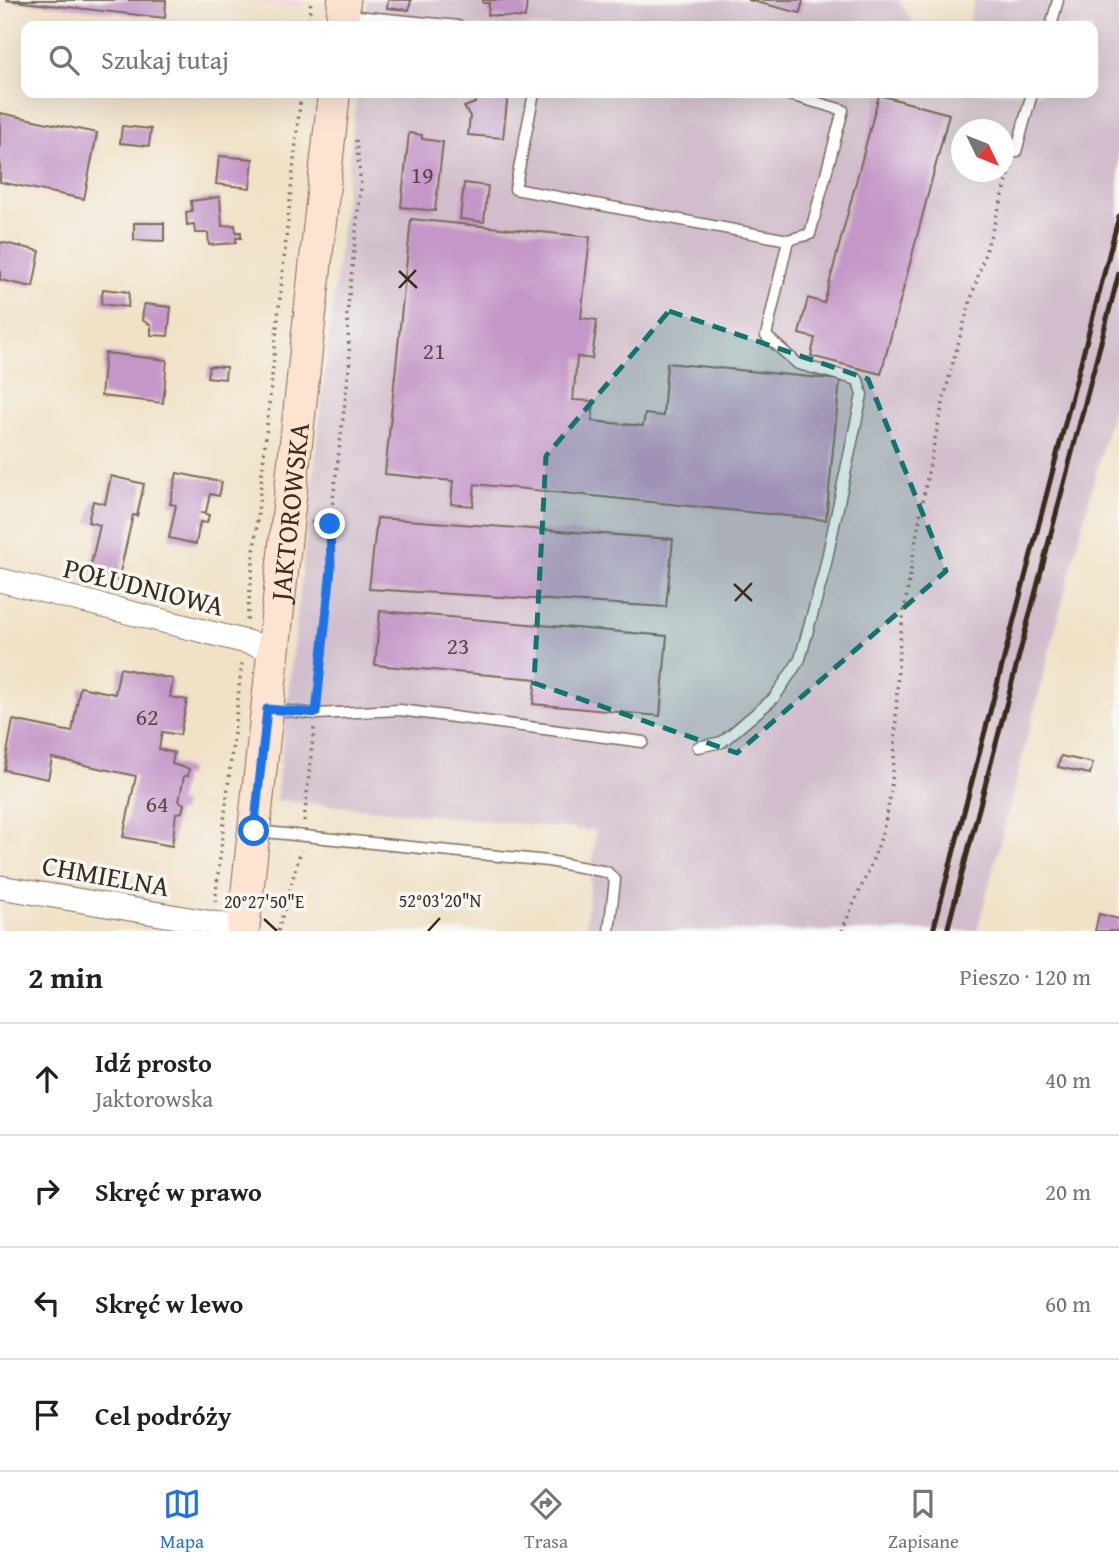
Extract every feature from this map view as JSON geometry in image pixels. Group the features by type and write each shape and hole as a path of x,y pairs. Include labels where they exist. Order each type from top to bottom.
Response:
{"main road":[{"name":"JAKTOROWSKA","path":"233,928 254,831 267,709 259,646 333,98"}],"street":[{"name":"POŁUDNIOWA","path":"0,580 259,646"},
{"name":"CHMIELNA","path":"0,887 233,928"}],"lane":[{"path":"1052,21 1058,0"},
{"path":"343,14 411,21"},
{"path":"533,98 515,188 788,240 810,234 843,110 801,98"},
{"path":"1016,152 1031,98"},
{"path":"698,747 722,742 774,698 800,659 824,572 862,394 858,380 797,365 766,336 788,240"},
{"path":"267,709 316,713 400,710 643,742"},
{"path":"254,831 548,861 607,872 615,880 609,931"}],"path":[{"path":"309,21 311,0"},
{"path":"233,928 228,765 259,646 301,98"},
{"path":"278,931 298,867 331,569 330,524 350,361 347,315 361,185 356,136"},
{"path":"842,931 876,856 888,811 900,645 934,455 959,340 1016,152"}],"highlighted area":[{"path":"669,311 868,379 946,571 737,753 534,683 546,456"}],"shaded area":[{"path":"242,0 303,0 302,8"},
{"path":"368,0 898,0 912,21 366,21"},
{"path":"975,0 1119,0 1119,384 977,931 585,931 596,831 276,800 356,98 1098,98 1098,21 969,21"}],"building":[{"path":"5,0 166,0 165,18"},
{"path":"388,0 411,0 409,10 387,8"},
{"path":"483,0 527,0 525,18 488,15 489,3 483,3"},
{"path":"748,0 803,0 800,13"},
{"path":"476,98 507,98 503,138 468,135 470,116 464,107 475,103"},
{"path":"878,98 890,98 949,114 881,374 811,356 815,338 799,334 808,298 824,303"},
{"path":"0,113 97,133 84,199 0,182"},
{"path":"122,126 151,129 149,146 120,143"},
{"path":"409,133 422,135 422,139 443,142 435,211 401,207"},
{"path":"219,156 253,159 250,188 216,184"},
{"path":"464,183 488,186 484,222 460,219"},
{"path":"220,197 222,226 235,225 236,232 241,232 241,238 236,238 236,243 209,245 208,233 195,233 194,224 187,225 186,212 192,211 191,201"},
{"path":"411,219 590,237 581,318 597,320 592,359 577,357 573,400 594,401 592,421 643,426 645,414 663,416 667,363 840,380 826,520 475,484 473,506 451,504 453,481 385,474"},
{"path":"134,223 164,223 164,241 134,240"},
{"path":"0,242 40,251 33,287 0,280"},
{"path":"103,289 129,292 128,307 101,304"},
{"path":"144,304 171,307 168,336 151,335 151,325 142,320"},
{"path":"105,353 167,360 163,403 101,396"},
{"path":"209,366 226,367 225,379 207,377"},
{"path":"177,473 222,482 219,496 210,494 206,512 202,513 209,515 207,523 200,522 196,544 169,538 176,505 170,504"},
{"path":"111,476 144,484 137,516 133,515 118,581 107,578 108,573 90,569 100,525 88,522 93,501 105,504"},
{"path":"377,518 673,539 666,607 369,589"},
{"path":"380,611 667,636 660,716 533,704 536,679 375,665"},
{"path":"120,668 173,679 170,697 187,700 180,735 162,732 159,749 174,753 172,764 189,769 188,776 184,776 179,801 184,804 182,812 176,813 172,846 123,837 136,776 52,758 48,779 4,770 13,720 72,732 80,687 115,694"},
{"path":"1061,756 1093,763 1090,774 1058,767"},
{"path":"1099,914 1119,919 1119,931 1095,931"}],"railway":[{"path":"933,931 1119,216"},
{"path":"947,931 1119,273"}],"route":[{"path":"254,831 267,709 316,713 331,569 330,524"}]}
